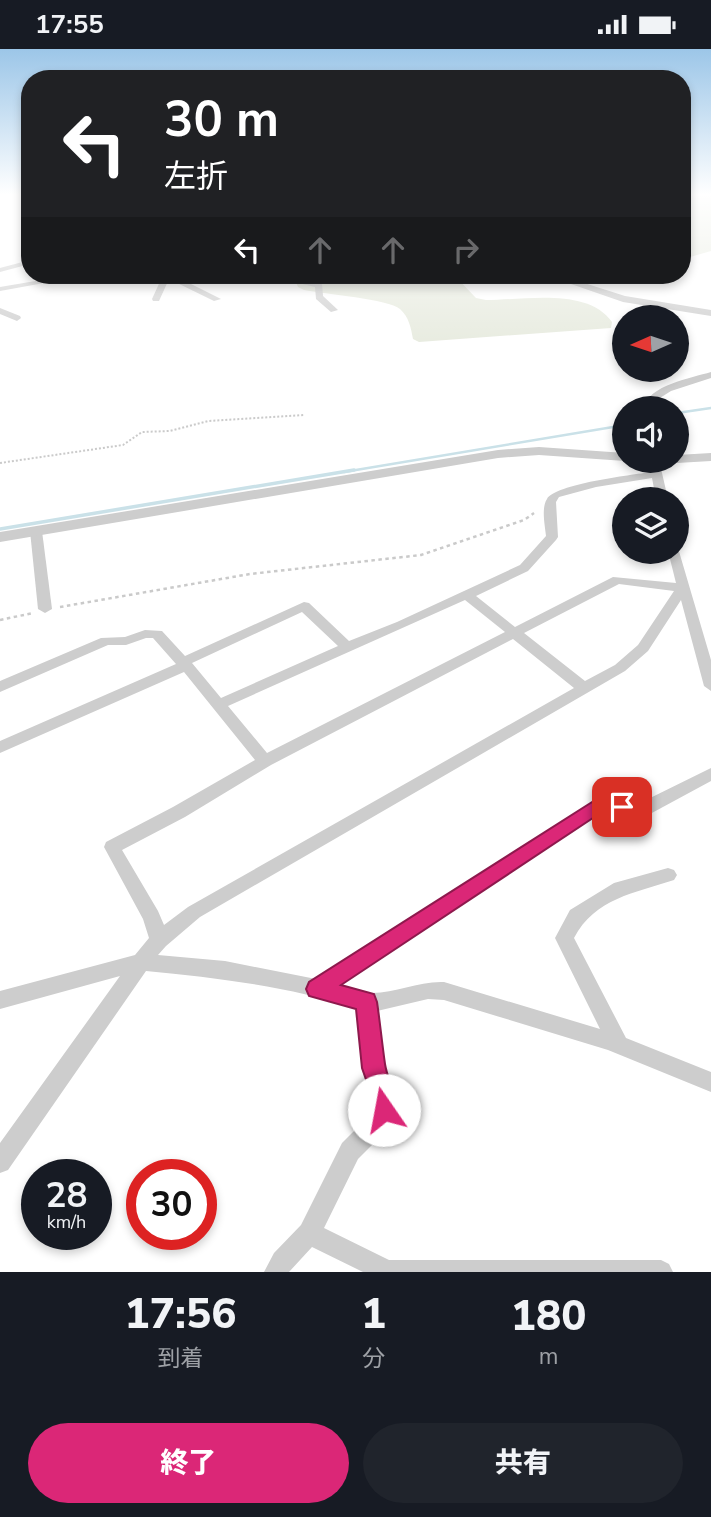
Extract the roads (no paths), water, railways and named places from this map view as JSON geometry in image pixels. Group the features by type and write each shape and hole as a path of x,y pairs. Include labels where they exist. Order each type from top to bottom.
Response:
{"street":[{"path":"0,270 21,264"},
{"path":"0,289 30,284"},
{"path":"156,299 163,284"},
{"path":"186,284 217,299"},
{"path":"314,284 319,285 320,297 334,310"},
{"path":"577,284 623,299 711,313"},
{"path":"0,311 18,318"},
{"path":"657,396 668,389 711,376"},
{"path":"0,537 498,454 539,451 612,456"},
{"path":"689,458 711,457"},
{"path":"220,704 468,596 528,565 552,537 551,500 560,492 656,474 659,487"},
{"path":"36,531 45,610"},
{"path":"677,564 711,686"},
{"path":"159,940 152,916 112,847 179,812 265,761 617,580 682,588"},
{"path":"0,1162 159,940 194,912 620,668 643,648 682,588"},
{"path":"468,596 584,688"},
{"path":"0,747 304,606 347,647"},
{"path":"0,687 106,641 126,641 145,634 157,634 220,704 265,761"},
{"path":"317,989 600,804 645,809 711,773"},
{"path":"619,1045 565,938 576,916 620,888 668,875"},
{"path":"0,1000 141,962 225,970 366,1002 428,990 444,991 619,1045 711,1082"},
{"path":"276,1272 282,1261 309,1233 350,1151 370,1131 384,1110 383,1094 374,1068 366,1002"},
{"path":"309,1233 388,1272 662,1272"}],"waterway":[{"path":"689,411 711,408"},
{"path":"344,472 612,427"},
{"path":"0,529 354,470"}]}
